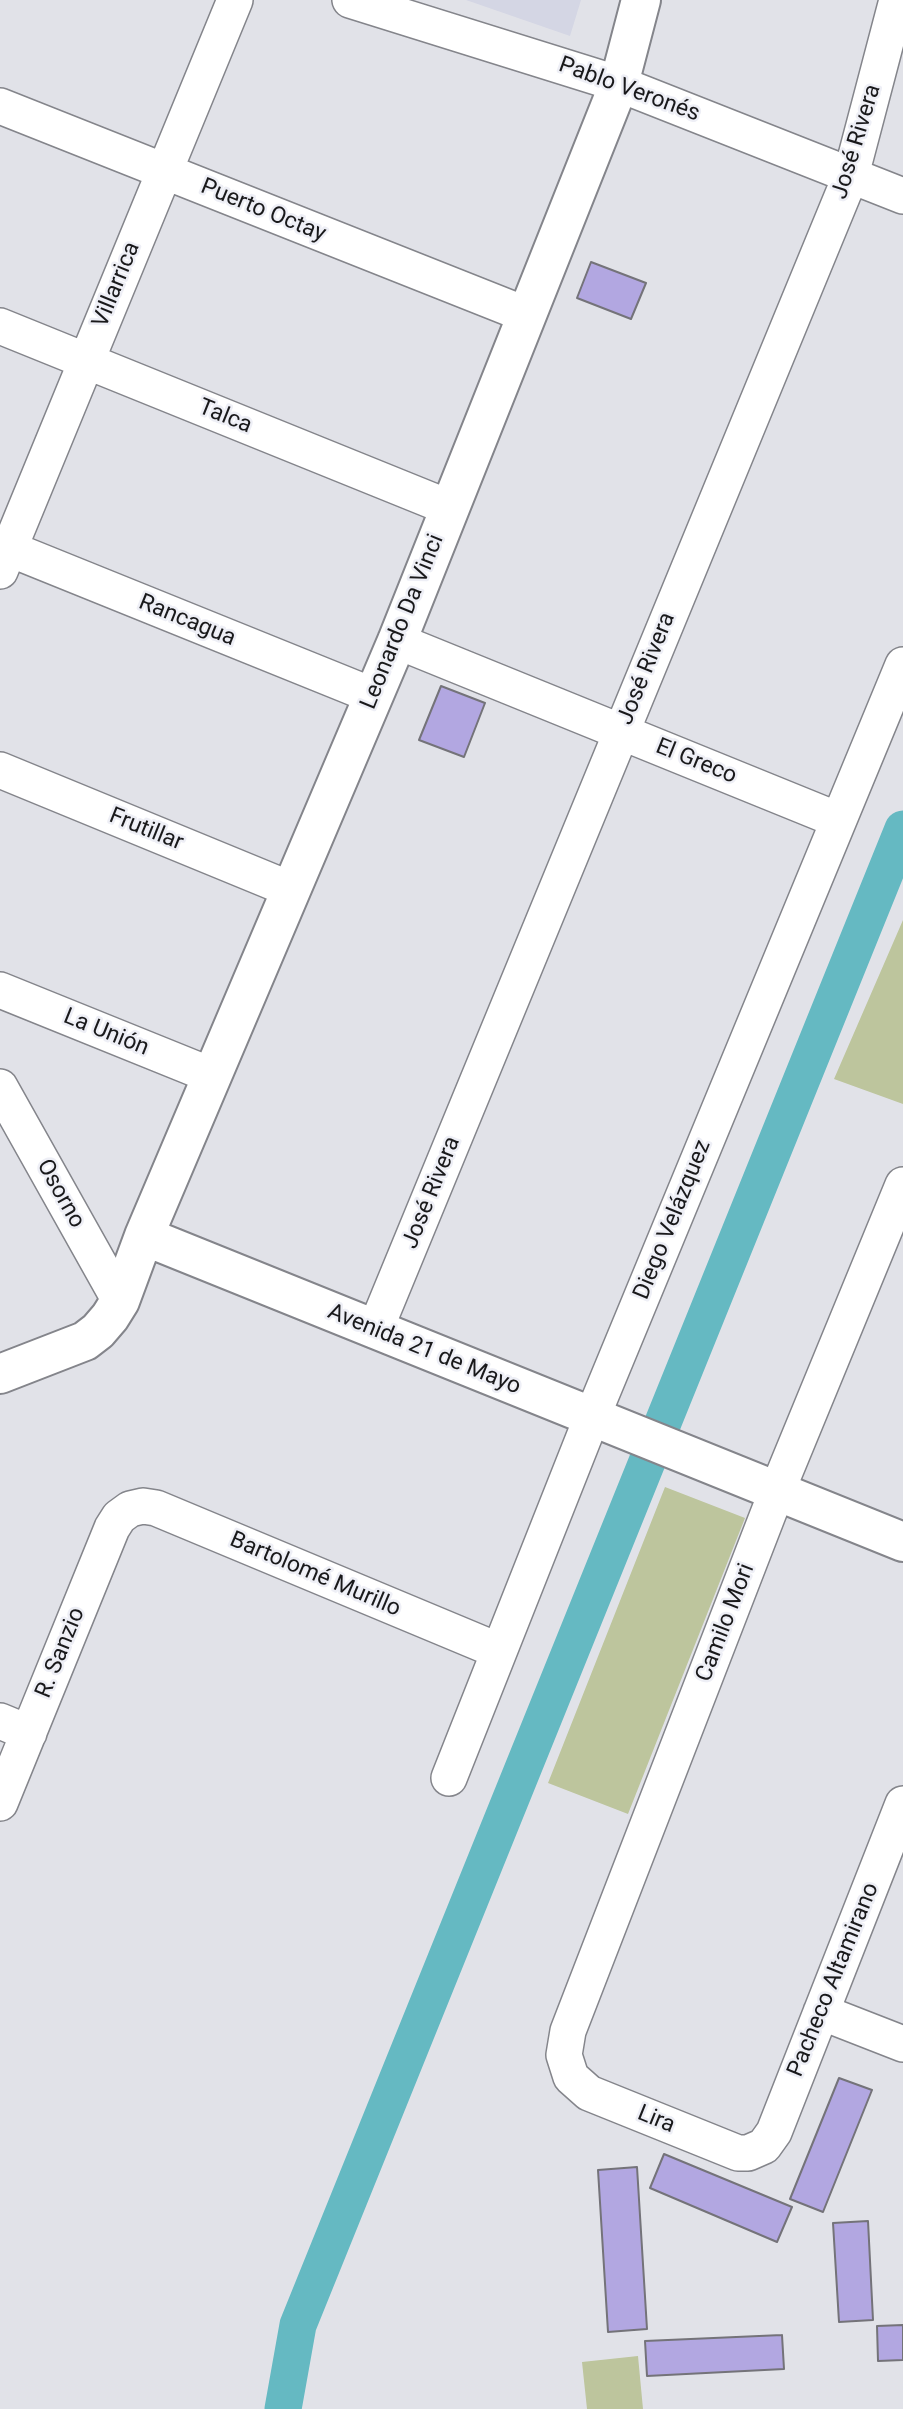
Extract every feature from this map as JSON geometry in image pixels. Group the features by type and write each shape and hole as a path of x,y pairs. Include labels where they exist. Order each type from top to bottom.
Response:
{"street":[{"name":"Villarrica","path":"3,555 235,0"},
{"name":"Pablo Veronés","path":"351,0 619,84 903,196"},
{"name":"Leonardo Da Vinci","path":"144,1236 397,641 619,84 641,0"},
{"name":"José Rivera","path":"375,1330 850,175 897,0"},
{"name":"Puerto Octay","path":"0,106 527,315"},
{"name":"Talca","path":"0,326 450,508"},
{"name":"Rancagua","path":"3,555 373,696"},
{"name":"El Greco","path":"397,641 838,820"},
{"name":"Diego Velázquez","path":"449,1778 499,1651 606,1423 838,820 903,665"},
{"name":"Frutillar","path":"0,770 292,890"},
{"name":"La Unión","path":"0,990 213,1076"},
{"name":"Osorno","path":"0,1087 120,1301"},
{"name":"Camilo Mori","path":"566,2066 564,2055 568,2031 777,1491 903,1185"},
{"name":"Avenida 21 de Mayo","path":"144,1236 903,1542"},
{"path":"0,1374 85,1341 98,1331 120,1301 144,1236"},
{"name":"Bartolomé Murillo","path":"130,1509 143,1506 156,1508 499,1651"},
{"name":"R. Sanzio","path":"0,1803 14,1727 112,1528 119,1517 130,1509"},
{"name":"Pacheco Altamirano","path":"757,2150 770,2139 903,1804"},
{"path":"821,2012 903,2044"},
{"name":"Lira","path":"566,2066 571,2077 589,2093 738,2153 757,2150"}],"shaded area":[{"path":"466,0 581,0 570,36"}],"green space":[{"path":"903,920 903,1104 834,1079"},
{"path":"665,1487 745,1518 628,1814 548,1783"},
{"path":"638,2356 643,2409 587,2409 582,2362"}],"building":[{"path":"591,262 646,283 631,319 577,298"},
{"path":"441,686 485,703 464,757 419,740"},
{"path":"839,2078 872,2090 823,2212 790,2199"},
{"path":"664,2154 792,2207 777,2242 650,2188"},
{"path":"637,2167 647,2329 608,2332 598,2170"},
{"path":"868,2221 873,2320 839,2322 833,2223"},
{"path":"903,2325 903,2360 878,2361 877,2326"},
{"path":"782,2335 784,2369 647,2376 645,2341"}],"waterway":[{"path":"283,2409 298,2325 903,829"}]}
